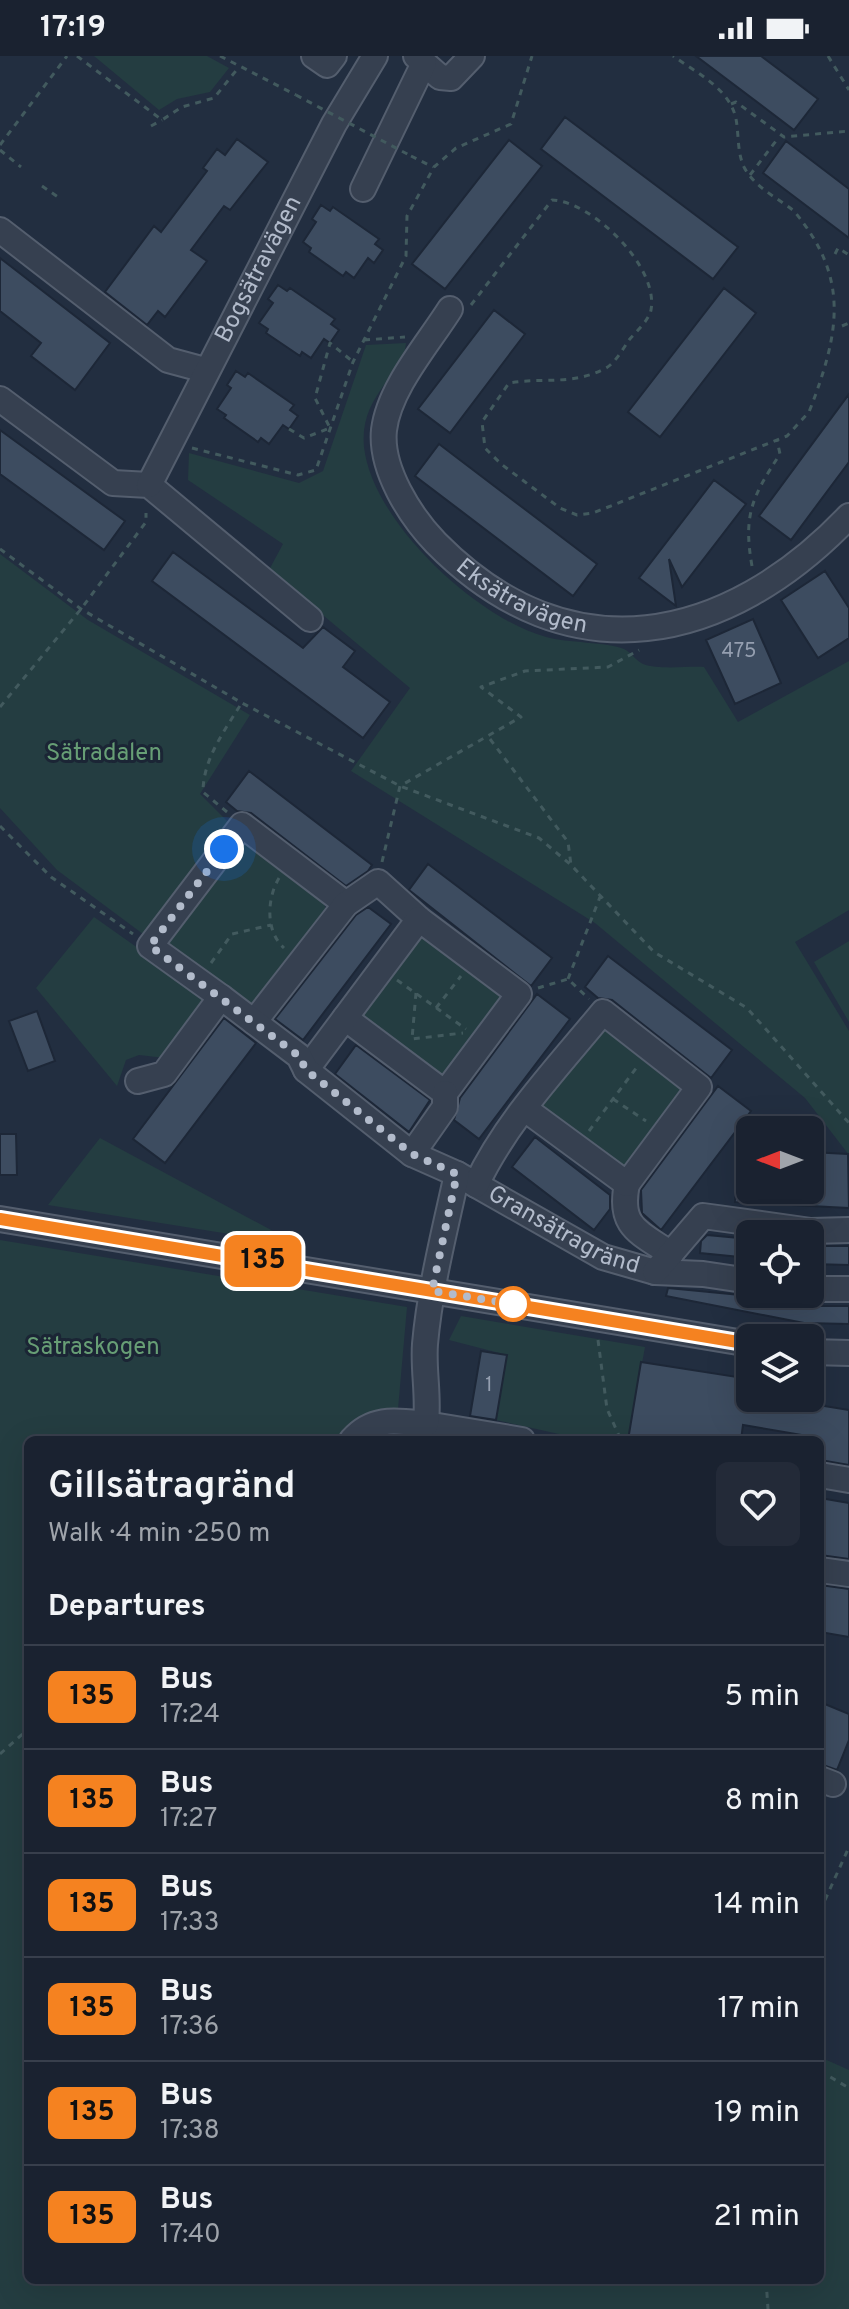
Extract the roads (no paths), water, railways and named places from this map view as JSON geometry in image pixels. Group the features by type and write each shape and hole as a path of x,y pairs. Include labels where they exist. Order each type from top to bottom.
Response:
{"street":[{"path":"314,56 327,65 334,56"},
{"name":"Bogsätravägen","path":"149,485 168,442 334,124 375,56"},
{"path":"363,189 420,59 440,77 451,78 472,56"},
{"path":"0,221 64,270 168,360 205,370"},
{"name":"Eksätravägen","path":"450,309 399,389 384,429 384,446 396,483 423,530 464,571 503,599 545,617 582,625 651,629 701,619 763,587 815,549 849,516"},
{"path":"0,399 113,483 149,485 310,619"},
{"name":"Gransätragränd","path":"346,904 242,825 150,946 299,1056 306,1070 412,1154 466,1180 603,1257 663,1263 736,1279"},
{"path":"254,1022 346,904 354,895 378,882 419,919 519,994 445,1093 445,1107 412,1154"},
{"path":"306,1070 419,919"},
{"path":"138,1081 164,1074 221,997"},
{"name":"Gransätragränd","path":"432,1430 425,1348 432,1291 466,1180 603,1012 699,1087 627,1184 622,1207 630,1225 663,1263"},
{"path":"345,1018 445,1093"},
{"path":"525,1109 627,1184"},
{"name":"Gransätragränd","path":"663,1263 703,1216 811,1231 849,1230"},
{"path":"0,1219 736,1342"},
{"path":"824,1289 849,1289"},
{"path":"824,1352 849,1353"},
{"path":"355,1436 363,1427 384,1420 432,1430 486,1436"},
{"path":"824,1476 849,1480"},
{"path":"824,1571 849,1574"}],"park label":[{"name":"Sätradalen","path":"104,754"},
{"name":"Sätraskogen","path":"93,1348"}]}
